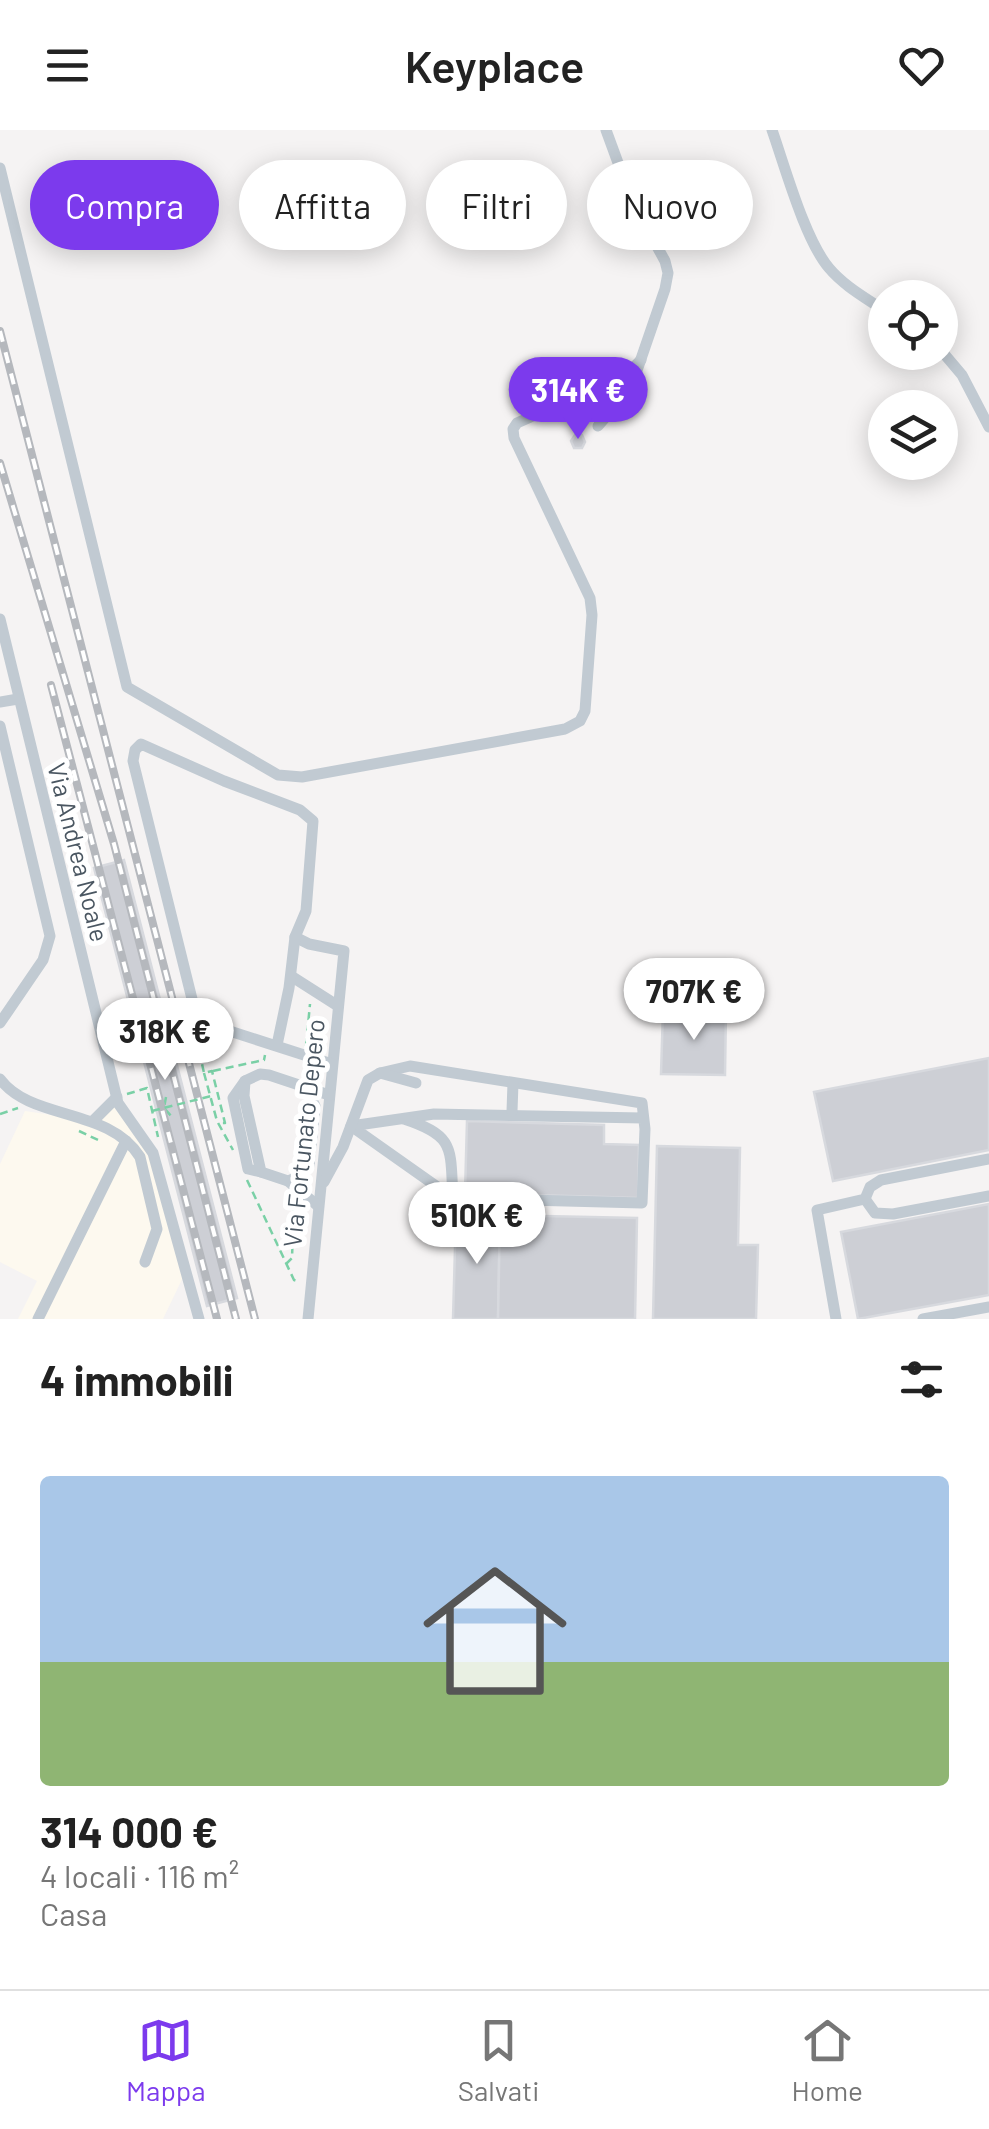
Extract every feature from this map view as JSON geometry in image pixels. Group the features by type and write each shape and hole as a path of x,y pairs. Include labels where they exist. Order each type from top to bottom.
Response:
{"street":[{"path":"598,426 628,392 666,290 668,270 632,201 606,130"},
{"path":"772,130 826,264 868,299"},
{"path":"0,168 127,686 278,775 302,777 565,729 580,721 584,711 591,602 512,432 517,424 627,374 641,360"},
{"path":"958,370 987,419"},
{"name":"Via Andrea Noale","path":"0,619 117,1097 153,1153 199,1319"},
{"path":"0,702 18,699"},
{"path":"0,726 50,936 43,960 0,1023"},
{"path":"272,1044 291,976 295,936 306,911 315,832 312,818 146,744 138,746 134,761 195,1011 211,1025 332,1064"},
{"name":"Via Fortunato Depero","path":"295,936 309,944 344,951 308,1319"},
{"path":"291,976 338,1006"},
{"path":"320,1190 368,1080 410,1066 642,1103 642,1202 453,1198 351,1126"},
{"path":"318,1206 293,1182 261,1172 244,1096 246,1081 260,1074 329,1095"},
{"path":"380,1074 416,1082"},
{"path":"0,1079 13,1093 92,1121 126,1141 140,1158 157,1229 145,1262"},
{"path":"512,1111 513,1082"},
{"path":"293,1182 309,1166 315,1117 312,1098 303,1086"},
{"path":"561,1112 562,1090"},
{"path":"596,1096 596,1113"},
{"path":"92,1121 117,1097"},
{"path":"351,1126 434,1114 643,1118"},
{"path":"401,1118 432,1128 450,1147 453,1198"},
{"path":"38,1319 126,1141"},
{"path":"864,1199 870,1187 881,1180 989,1159"},
{"path":"864,1199 875,1213 892,1214 989,1196"},
{"path":"836,1319 817,1210 864,1199"},
{"path":"923,1319 989,1307"}],"path":[{"path":"305,1056 312,989"},
{"path":"195,1011 191,1012 204,1072 236,1159"},
{"path":"204,1072 264,1060 272,1044"},
{"path":"212,1071 224,1122 220,1124"},
{"path":"286,1264 292,1258 293,1182 303,1086"},
{"path":"117,1097 147,1088 158,1136"},
{"path":"152,1110 211,1096"},
{"path":"164,1108 166,1097"},
{"path":"164,1108 173,1118"},
{"path":"245,1176 294,1280 310,1284"}],"shaded area":[{"path":"117,1097 147,1141 186,1271 163,1319 18,1319 37,1281 0,1262 0,1164 25,1111 92,1121"}],"building":[{"path":"575,435 582,435 582,448 574,448 571,441"},
{"path":"124,860 237,1298 207,1306 94,868"},
{"path":"663,1010 726,1011 725,1075 661,1074"},
{"path":"989,1058 989,1150 833,1181 814,1092"},
{"path":"467,1121 604,1125 604,1144 639,1145 638,1198 465,1193"},
{"path":"657,1146 740,1148 738,1245 758,1245 756,1319 653,1319"},
{"path":"989,1204 989,1295 858,1319 841,1232"},
{"path":"456,1213 500,1215 498,1319 453,1319"},
{"path":"500,1215 637,1218 635,1319 498,1319"}],"railway":[{"path":"0,331 255,1319"},
{"path":"0,463 114,844 236,1319"},
{"path":"51,685 217,1319"}]}
